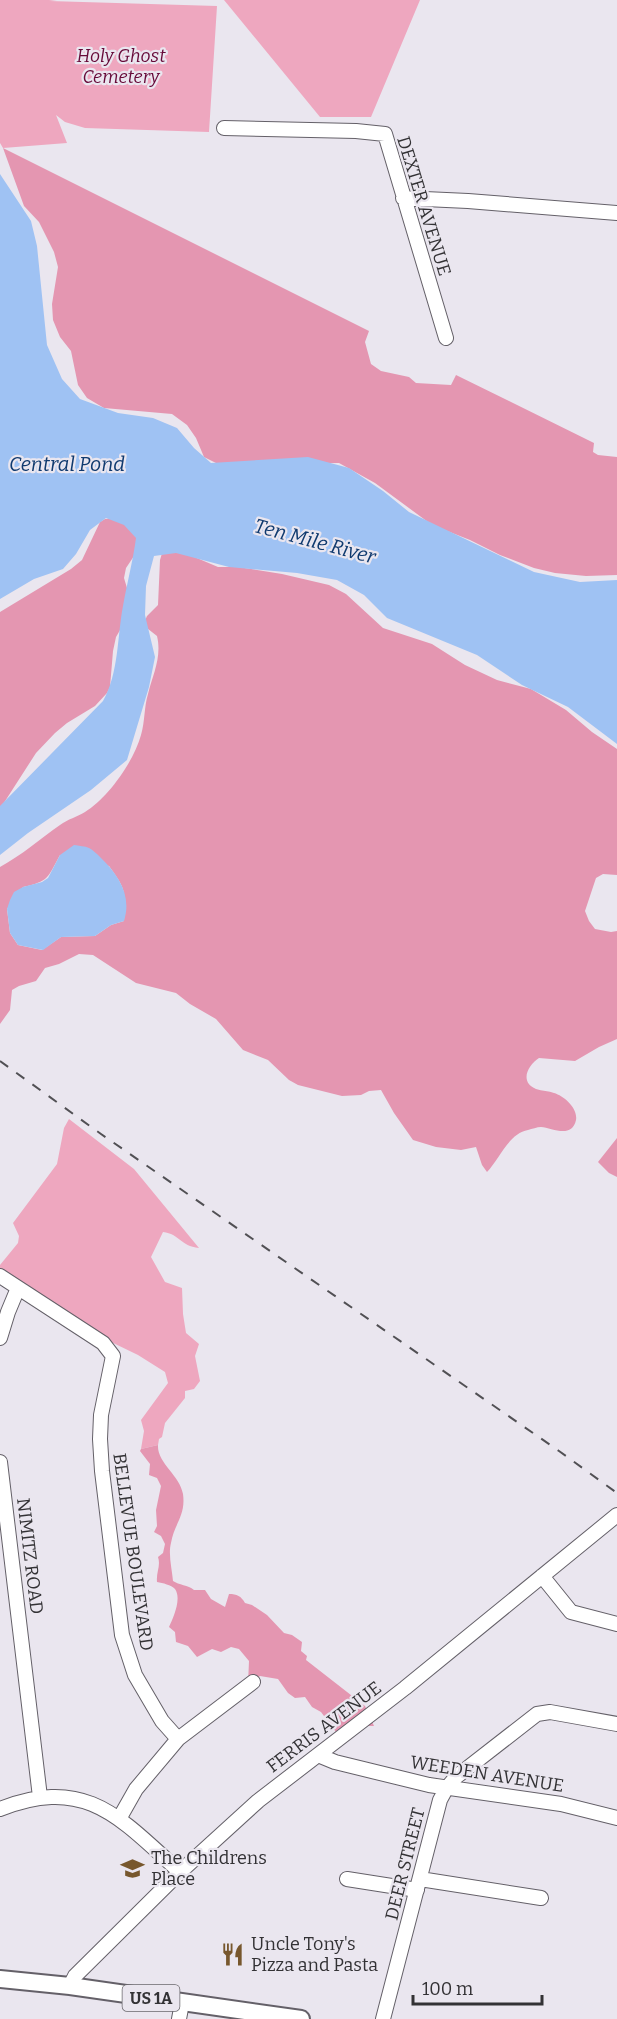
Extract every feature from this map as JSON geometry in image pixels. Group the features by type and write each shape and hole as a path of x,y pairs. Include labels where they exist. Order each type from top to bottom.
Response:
{"main road":[{"name":"US 1A","path":"0,1979 70,1986 180,2011 296,2019"}],"street":[{"name":"DEXTER AVENUE","path":"224,128 345,130 385,134 446,338"},
{"path":"403,198 617,213"},
{"path":"0,1276 18,1288 0,1338"},
{"name":"BELLEVUE BOULEVARD","path":"18,1288 103,1343 113,1356 101,1414 100,1438 122,1635 135,1675 162,1721 178,1739"},
{"name":"NIMITZ ROAD","path":"0,1462 40,1797"},
{"name":"FERRIS AVENUE","path":"70,1986 75,1976 180,1872 258,1800 405,1688 617,1515"},
{"path":"542,1576 571,1612 617,1624"},
{"path":"119,1819 136,1789 178,1739 253,1682"},
{"path":"446,1789 456,1777 489,1750 542,1712 593,1719 617,1725"},
{"name":"WEEDEN AVENUE","path":"318,1755 335,1762 446,1789 561,1804 617,1818"},
{"name":"DEER STREET","path":"383,2019 440,1800 446,1789"},
{"path":"0,1809 30,1798 60,1796 85,1800 130,1826 180,1872"},
{"path":"347,1879 418,1884 541,1898"}],"green space":[{"name":"Holy Ghost Cemetery","path":"0,0 217,6 209,132 85,128 65,122 56,115 67,143 3,148 0,143"},
{"path":"224,0 420,0 371,117 320,117"},
{"path":"69,1119 134,1169 199,1248 163,1232 151,1257 165,1282 182,1288 186,1333 199,1344 195,1356 200,1381 194,1389 185,1391 185,1398 165,1423 158,1445 141,1449 144,1431 141,1420 168,1383 165,1372 0,1276 0,1265 18,1243 19,1236 13,1223 57,1164 64,1128"}],"shaded area":[{"path":"3,148 369,331 365,342 371,364 381,371 409,377 416,383 451,385 456,375 594,443 593,452 598,455 617,457 617,575 586,576 555,573 500,555 432,525 375,483 339,463 218,464 204,457 196,438 187,425 172,414 104,408 87,398 78,385 71,351 60,337 53,320 52,304 58,267 54,252 39,222 24,206"},
{"path":"116,518 135,529 138,550 126,568 124,578 133,608 116,637 110,687 95,706 67,723 36,753 0,809 0,612 71,569 82,560 100,522"},
{"path":"163,550 185,553 218,567 238,567 282,574 329,585 346,594 383,628 432,644 465,665 497,680 531,689 566,710 617,749 617,875 603,874 596,878 585,911 595,929 617,931 617,1039 575,1061 539,1058 527,1074 531,1086 558,1095 573,1107 576,1120 570,1129 561,1131 539,1127 521,1132 510,1141 487,1172 476,1147 461,1150 436,1147 413,1140 381,1090 369,1091 361,1095 342,1096 298,1085 289,1080 268,1060 243,1050 216,1019 176,993 136,983 93,955 79,954 45,968 36,981 12,990 10,1010 0,1024 0,867 63,823 94,806 119,778 133,756 142,730 147,699 158,658 157,636 143,625 147,616 158,605 160,560","holes":["60,855 109,866 124,892 124,921 111,925 95,936 61,937 42,950 18,945 10,933 7,909 23,887 43,881"]},
{"path":"617,1138 617,1177 609,1173 598,1162"},
{"path":"158,1445 161,1458 178,1481 183,1494 183,1508 170,1547 173,1581 194,1590 205,1590 211,1599 225,1607 229,1594 237,1595 245,1603 267,1615 284,1633 302,1642 301,1651 307,1656 306,1660 365,1706 374,1726 368,1726 366,1722 342,1740 321,1712 312,1707 305,1697 295,1698 288,1693 278,1679 260,1676 248,1684 249,1661 239,1649 231,1647 221,1652 212,1649 197,1657 188,1646 176,1642 175,1632 169,1627 176,1608 177,1593 171,1586 157,1582 158,1557 163,1553 165,1544 161,1536 154,1532 157,1526 156,1510 161,1486 157,1478 149,1475 150,1464 140,1451"}],"water":[{"name":"Central Pond","path":"0,174 31,221 37,246 47,345 62,379 80,399 118,413 153,418 177,428 211,463 308,457 349,468 409,512 534,572 580,582 617,580 617,744 568,707 522,685 477,655 387,618 364,595 337,580 297,573 229,567 176,553 154,556 146,586 145,615 155,657 149,687 127,760 91,790 0,855 0,806 103,701 108,690 115,667 123,606 136,538 124,525 106,518 90,530 76,554 63,569 34,579 0,599"},
{"path":"74,845 87,847 93,851 113,871 125,895 124,921 111,925 95,936 61,937 43,950 18,945 10,933 7,909 14,892 48,878 60,855"}],"railway":[{"path":"0,1061 101,1134 617,1493"}],"place":[{"name":"The Childrens Place","path":"133,1868"},
{"name":"Uncle Tony's Pizza and Pasta","path":"233,1954"}],"water label":[{"name":"Ten Mile River","path":"315,541"}]}
